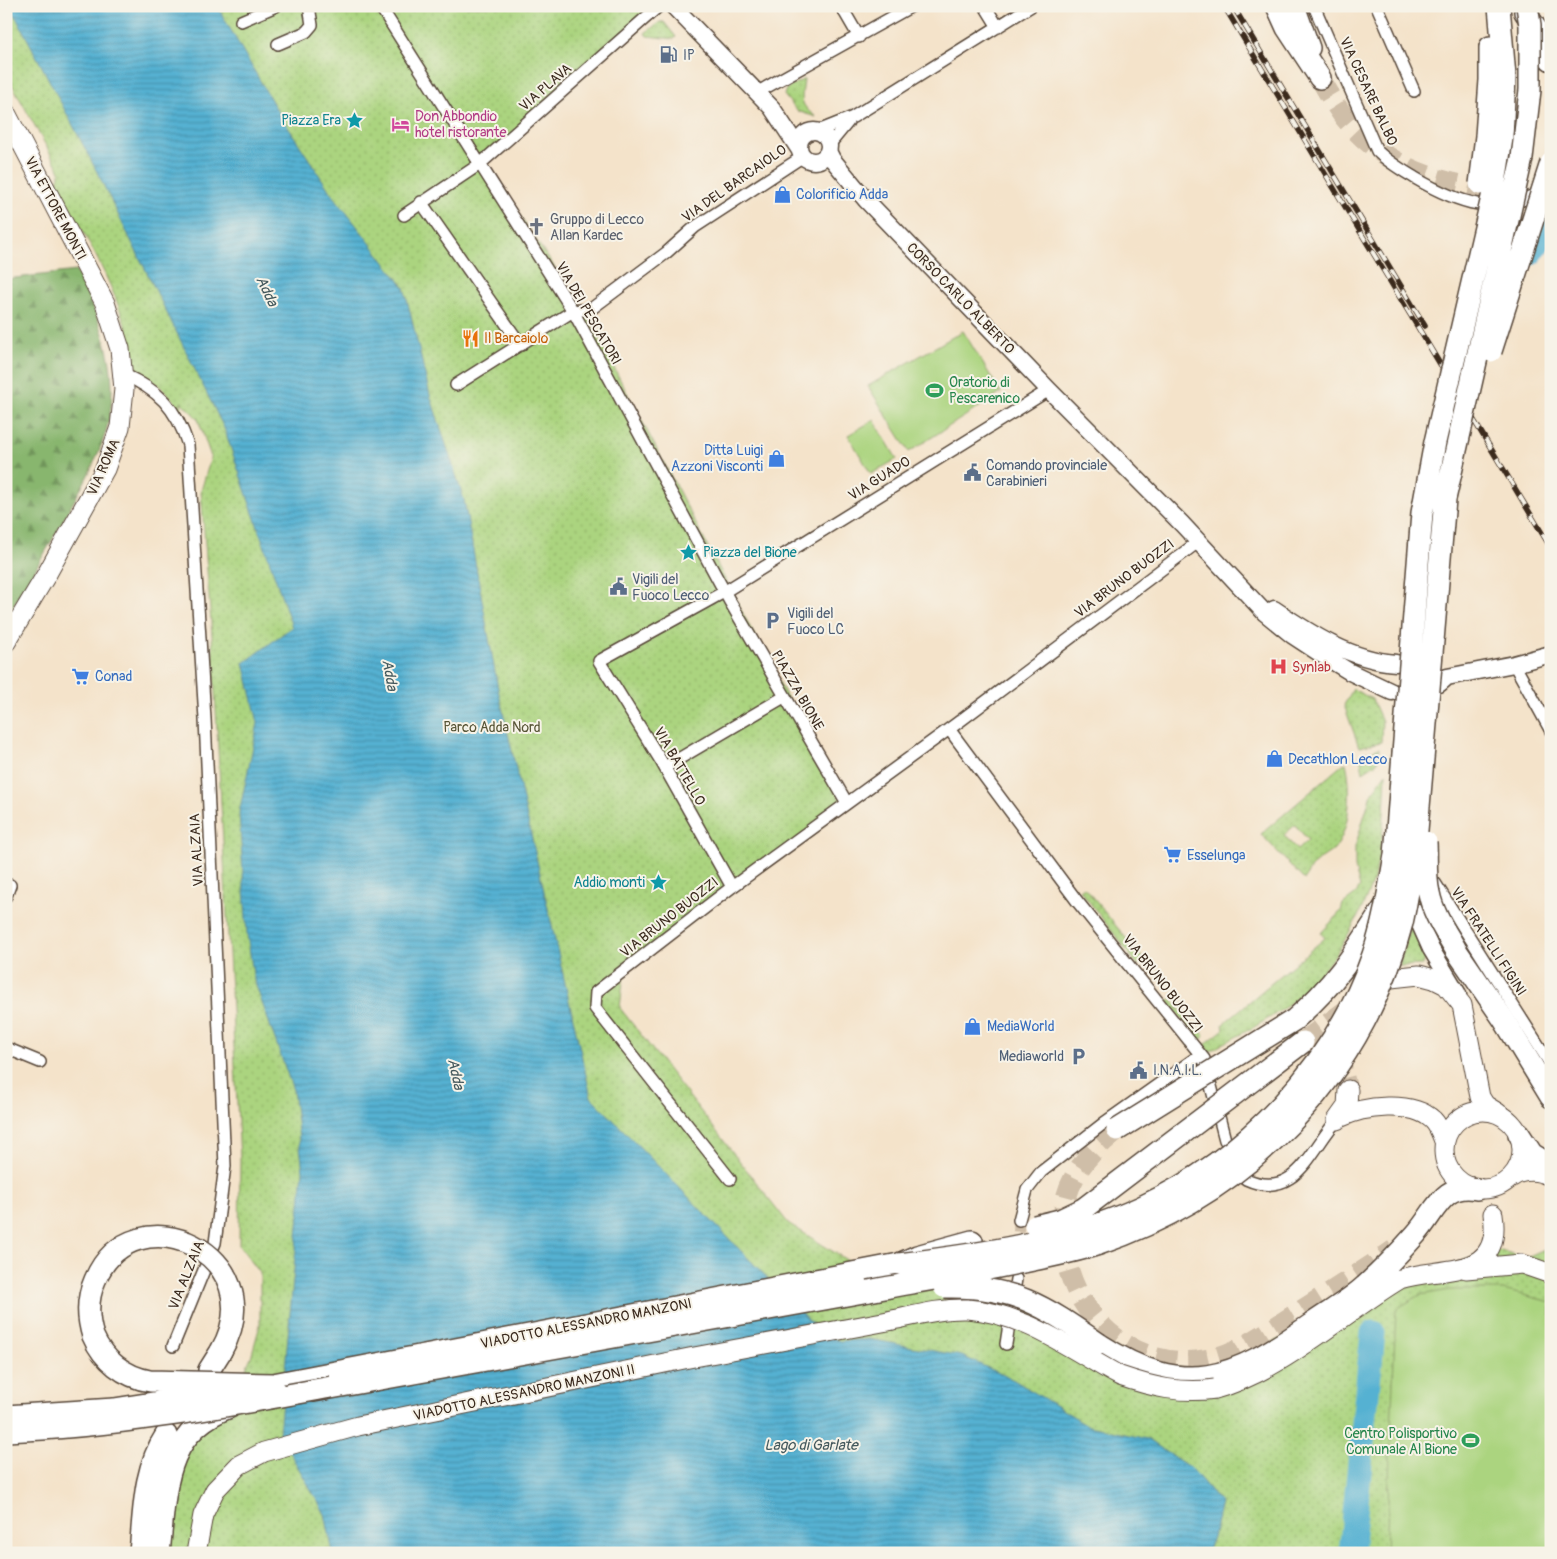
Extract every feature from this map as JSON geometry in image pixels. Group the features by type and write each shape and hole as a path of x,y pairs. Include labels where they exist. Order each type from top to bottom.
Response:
{"highway":[{"path":"1277,6 1287,28 1320,78 1294,6"},
{"path":"1476,264 1475,238 1487,130 1490,80 1486,6"},
{"path":"899,1264 966,1256 1082,1229 1140,1208 1185,1184 1217,1164 1268,1120 1327,1048 1359,990 1372,956 1387,903 1395,855 1422,513 1435,442 1494,188 1503,128 1505,61 1499,6"},
{"path":"1521,6 1541,36 1551,60"},
{"path":"869,1291 1060,1254 1128,1233 1170,1215 1206,1194 1245,1166 1280,1134 1310,1102 1356,1037 1390,961 1409,891 1416,842 1440,535 1452,458 1522,158 1530,90 1530,25 1527,6"},
{"path":"1440,535 1465,460 1490,353 1551,163"},
{"path":"1422,764 1427,881 1435,911 1456,950 1504,1020 1551,1097"},
{"path":"1117,1130 1294,1020 1319,998 1341,974 1387,903"},
{"path":"899,1264 917,1256 1060,1220 1083,1209 1303,1042"},
{"path":"1519,1134 1532,1154 1551,1166"},
{"path":"869,1291 965,1287 1005,1292 1046,1309 1136,1366 1178,1376 1202,1377 1216,1381 1272,1352 1364,1287 1416,1234 1449,1192 1466,1187 1477,1189"},
{"path":"210,1370 221,1351 232,1325 233,1298 221,1268 202,1249 177,1238 145,1239 120,1249 98,1272 89,1298 91,1330 104,1354 124,1372 150,1381 273,1384"},
{"name":"VIADOTTO ALESSANDRO MANZONI","path":"273,1384 899,1264"},
{"name":"VIADOTTO ALESSANDRO MANZONI","path":"331,1387 869,1291"},
{"path":"6,1416 114,1409 273,1384"},
{"path":"6,1431 58,1430 134,1422 331,1387"},
{"path":"159,1553 170,1466 180,1445 195,1428 209,1417 235,1406 331,1387"},
{"path":"140,1553 148,1472 154,1455 166,1435"}],"main road":[{"path":"673,6 772,108 803,157 813,161 825,157 829,148 824,133 772,108"},
{"name":"VIA ETTORE MONTI","path":"6,113 92,276"},
{"path":"799,150 800,138 815,130"},
{"name":"CORSO CARLO ALBERTO","path":"829,148 832,158 866,200 1244,589 1265,613 1292,635 1350,672 1392,692 1389,676 1396,663 1359,655 1331,645 1244,589"},
{"name":"CORSO CARLO ALBERTO","path":"813,161 866,200"},
{"name":"VIA ROMA","path":"6,642 53,564 109,461 123,410 123,374 114,326 92,276"},
{"path":"1430,699 1438,676 1447,677 1514,664 1551,654"},
{"path":"1414,912 1431,949 1456,990 1462,1005 1480,1097 1485,1105 1512,1123 1519,1134 1522,1157 1509,1179 1499,1190 1493,1205 1494,1234 1488,1252 1473,1266 1460,1270"},
{"path":"1391,978 1419,975 1434,979 1446,985 1462,1005"},
{"path":"1338,1119 1347,1106 1348,1090 1355,1101 1372,1108"},
{"path":"1338,1119 1353,1111 1372,1108 1416,1110 1432,1119 1439,1126 1444,1141 1444,1157 1450,1172 1462,1183 1477,1189 1488,1200 1493,1214"},
{"path":"1444,1141 1451,1126 1463,1116 1478,1111 1501,1115"},
{"path":"1477,1189 1493,1188 1526,1171 1539,1172 1551,1176"},
{"name":"VIADOTTO ALESSANDRO MANZONI II","path":"196,1553 207,1505 222,1480 243,1462 264,1452 358,1426 698,1356 948,1310 966,1309 990,1313 1034,1328 1127,1378 1168,1390 1199,1391 1216,1381 1228,1385 1262,1370 1400,1279 1419,1274 1522,1264 1551,1274"}],"street":[{"path":"241,21 262,9 276,6"},
{"path":"278,44 306,32 312,25 309,6"},
{"name":"VIA DEI PESCATORI","path":"380,6 573,312 724,592"},
{"name":"VIA PLAVA","path":"421,202 480,164 659,6"},
{"path":"841,6 859,37"},
{"path":"758,92 912,6"},
{"path":"985,6 998,27"},
{"path":"815,130 853,117 1031,6"},
{"name":"VIA CESARE BALBO","path":"1314,6 1377,151 1384,158 1420,181 1468,204 1496,206 1529,198 1551,184"},
{"path":"1377,6 1414,91"},
{"path":"829,148 835,135 853,117"},
{"name":"VIA DEL BARCAIOLO","path":"456,386 573,312 591,309 666,253 695,227 799,159 799,150"},
{"path":"404,215 421,202 522,345"},
{"name":"VIA ALZAIA","path":"123,374 149,386 166,402 178,420 188,445 205,720 225,1166 216,1243 173,1346"},
{"name":"VIA GUADO","path":"599,661 724,592 1049,390"},
{"name":"VIA BRUNO BUOZZI","path":"730,1179 595,1008 596,992 732,887 949,730 1198,542"},
{"name":"PIAZZA BIONE","path":"724,592 847,803"},
{"name":"VIA BATTELLO","path":"599,661 665,767 732,887"},
{"path":"1514,664 1551,731"},
{"path":"665,767 784,697"},
{"name":"VIA BRUNO BUOZZI","path":"949,730 1077,901 1204,1059 1225,1140"},
{"name":"VIA FRATELLI FIGINI","path":"1434,883 1551,1065"},
{"path":"6,1048 40,1062"},
{"path":"1019,1220 1027,1190 1041,1172 1104,1122 1200,1055"},
{"path":"1246,1179 1259,1184 1277,1184 1290,1178 1306,1163 1338,1119"},
{"path":"1006,1344 1016,1279"}],"green space":[{"name":"Parco Adda Nord","path":"6,6 657,6 484,164 583,309 843,804 624,972 620,1008 788,1223 856,1266 980,1280 1144,1364 1208,1373 1377,1293 1495,1249 1527,1258 1551,1247 1551,1553 167,1553 178,1471 192,1441 226,1412 251,1357 260,1325 260,1273 239,1245 240,1159 212,636 201,491 211,457 198,419 181,402 182,415 173,400 163,389 135,370 131,345 124,321 105,274 57,183 60,171 6,74"},
{"path":"660,22 664,22 676,37 674,39 647,36 645,33"},
{"path":"804,79 802,101 806,108 816,117 797,111 784,95 786,89"},
{"path":"76,271 90,299 106,343 112,390 108,425 103,441 81,489 43,557 6,617 6,279"},
{"name":"Oratorio di Pescarenico","path":"963,331 1001,393 909,452 868,386"},
{"path":"874,420 897,459 871,474 848,435"},
{"path":"1353,689 1372,699 1382,721 1381,742 1359,747 1344,705"},
{"path":"1379,748 1377,763 1363,772 1360,755"},
{"path":"1346,763 1349,783 1349,806 1345,829 1336,847 1314,864 1304,880 1261,834","holes":["1295,825 1308,840 1297,850 1284,835"]},
{"path":"1386,773 1381,846 1375,875 1363,906 1345,940 1322,971 1296,998 1264,1021 1209,1052 1204,1045 1224,1029 1223,1024 1325,938 1321,933 1341,911 1343,904 1355,895 1360,887 1355,868 1355,847 1371,794"},
{"path":"1084,887 1144,960 1138,965 1080,890"},
{"path":"1410,925 1427,953 1423,965 1399,966"},
{"path":"1171,999 1205,1036 1200,1040 1167,1002"},
{"name":"Centro Polisportivo Comunale Al Bione","path":"1450,1290 1503,1290 1551,1302 1551,1553 1386,1553 1396,1309 1420,1295"}],"water":[{"path":"10,6 217,6 278,112 329,190 404,287 430,395 464,500 499,694 591,1097 821,1333 840,1341 869,1339 962,1356 1014,1380 1089,1426 1147,1439 1192,1469 1221,1503 1213,1538 1206,1553 333,1553 325,1514 279,1434 303,1171 293,1090 254,980 247,934 239,813 258,723 244,663 292,627 224,428 89,156"}],"waterway":[{"path":"1531,253 1551,223"},
{"path":"1351,1553 1373,1333"}],"tunnel":[{"path":"1320,78 1339,110 1357,132 1393,160 1412,170 1454,183 1499,190"},
{"path":"1303,1042 1351,1007"},
{"path":"1342,1050 1343,1069 1348,1090"},
{"path":"1117,1130 1088,1158 1071,1183 1065,1201 1063,1225 1065,1253 1072,1279 1084,1303 1100,1324 1120,1341 1143,1353 1169,1360 1197,1361 1224,1355 1249,1344 1394,1250"},
{"path":"1018,1248 1019,1220"}],"railway":[{"path":"1224,6 1551,548"},
{"path":"1233,6 1425,326"}],"place":[{"name":"IP","path":"669,55"},
{"name":"Piazza Era","path":"355,120"},
{"name":"Don Abbondio hotel ristorante","path":"401,124"},
{"name":"Colorificio Adda","path":"782,194"},
{"name":"Gruppo di Lecco Allan Kardec","path":"536,227"},
{"name":"Il Barcaiolo","path":"470,338"},
{"name":"Oratorio di Pescarenico","path":"935,390"},
{"name":"Ditta Luigi Azzoni Visconti","path":"777,458"},
{"name":"Comando provinciale Carabinieri","path":"972,473"},
{"name":"Piazza del Bione","path":"689,552"},
{"name":"Vigili del Fuoco Lecco","path":"618,587"},
{"name":"Vigili del Fuoco LC","path":"773,621"},
{"name":"Synlab","path":"1278,667"},
{"name":"Conad","path":"81,676"},
{"name":"Decathlon Lecco","path":"1274,759"},
{"name":"Esselunga","path":"1173,855"},
{"name":"Addio monti","path":"659,882"},
{"name":"MediaWorld","path":"973,1026"},
{"name":"Mediaworld","path":"1078,1056"},
{"name":"I.N.A.I.L.","path":"1139,1070"},
{"name":"Centro Polisportivo Comunale Al Bione","path":"1471,1441"}],"water label":[{"name":"Adda","path":"267,291"},
{"name":"Adda","path":"390,675"},
{"name":"Adda","path":"456,1074"},
{"name":"Lago di Garlate","path":"811,1445"}]}
